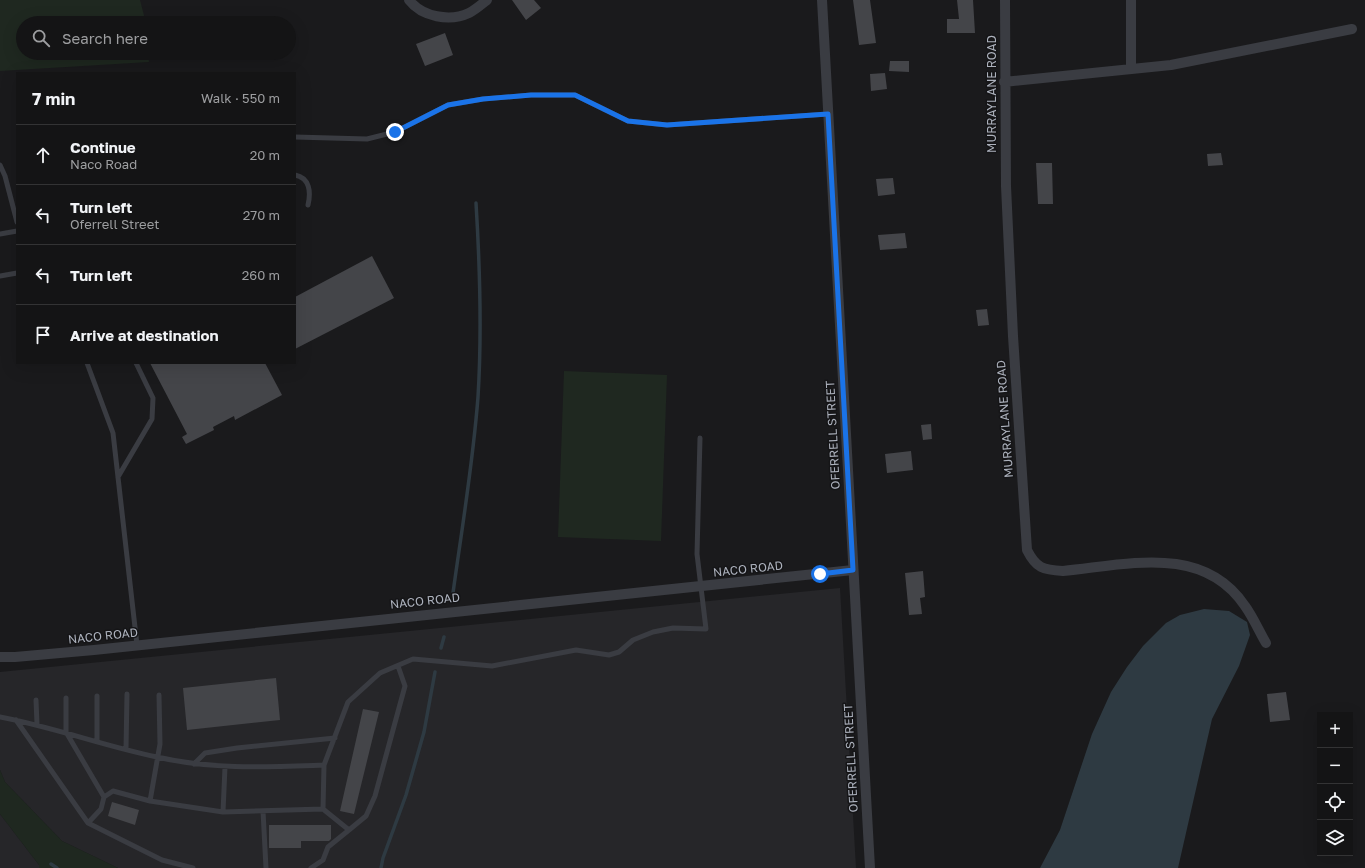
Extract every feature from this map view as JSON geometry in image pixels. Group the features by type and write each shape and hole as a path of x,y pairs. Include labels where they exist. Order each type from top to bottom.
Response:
{"street":[{"path":"409,0 422,12 445,18 469,13 487,0"},
{"name":"OFERRELL STREET","path":"822,0 870,868"},
{"name":"MURRAYLANE ROAD","path":"1005,0 1004,82 1006,186 1012,320 1027,550 1033,563 1047,570 1063,571 1162,561 1182,564 1209,573 1229,588 1244,605 1266,643"},
{"path":"1131,0 1131,69"},
{"path":"1004,82 1171,64 1352,29"},
{"name":"NACO ROAD","path":"0,657 15,657 138,645 853,570"}],"lane":[{"path":"296,137 367,139 395,132 448,105 483,99 531,95 575,95 628,121 667,125 828,114"},
{"path":"0,165 5,176 16,218"},
{"path":"296,175 305,178 307,182 309,194 308,205"},
{"path":"0,234 16,231"},
{"path":"0,276 16,273"},
{"path":"90,364 114,433 138,645"},
{"path":"118,477 152,419 152,398 136,364"},
{"path":"323,808 324,765 348,702 380,673 413,659 492,666 576,650 609,655 619,652 633,640 653,632 673,628 706,629 697,554 700,438"},
{"path":"311,868 323,860 328,847 340,839 366,816 375,796 405,686 398,666"},
{"path":"126,749 127,694"},
{"path":"150,801 160,744 158,695"},
{"path":"97,696 97,741"},
{"path":"66,698 66,732 104,797"},
{"path":"36,700 37,724"},
{"path":"0,717 37,724 157,758 194,764 225,767 324,765"},
{"path":"16,720 88,823 162,860 192,868"},
{"path":"194,764 205,753 237,748 335,738"},
{"path":"223,812 225,767"},
{"path":"88,823 101,809 104,797 113,791 150,801 223,812 323,808 349,830"},
{"path":"264,811 266,868"}],"shaded area":[{"path":"0,0 140,0 144,16 16,16 16,60 149,60 149,62 0,71"},
{"path":"564,371 667,375 661,541 558,537"},
{"path":"840,588 856,868 118,868 62,841 5,782 0,770 0,672"},
{"path":"1204,609 1229,611 1247,622 1250,635 1239,666 1212,719 1178,868 1040,868 1060,830 1092,734 1111,692 1143,646 1166,623 1180,615"},
{"path":"0,770 5,782 62,841 118,868 39,868 39,865 0,814"},
{"path":"0,814 39,865 39,868 0,868"}],"building":[{"path":"512,0 534,0 541,8 526,20"},
{"path":"853,0 870,0 876,43 859,45"},
{"path":"957,0 973,0 975,33 947,33 947,19 959,19"},
{"path":"445,33 453,55 425,66 416,44"},
{"path":"890,61 909,61 909,72 889,71"},
{"path":"885,73 887,89 871,91 870,74"},
{"path":"1221,153 1223,165 1208,166 1207,154"},
{"path":"1036,163 1052,163 1053,204 1038,204"},
{"path":"893,178 895,194 878,196 876,179"},
{"path":"905,233 907,248 880,250 878,235"},
{"path":"372,256 394,298 296,348 296,296"},
{"path":"987,309 989,325 978,326 976,310"},
{"path":"151,364 266,364 282,395 235,420 234,416 213,427 214,430 186,444 182,437 187,434"},
{"path":"931,424 932,439 923,440 921,425"},
{"path":"911,451 913,470 887,473 885,454"},
{"path":"923,571 925,597 920,598 922,614 909,615 905,573"},
{"path":"276,678 280,720 187,730 183,688"},
{"path":"1286,692 1290,720 1270,722 1267,694"},
{"path":"363,709 379,712 354,814 340,811"},
{"path":"112,802 139,810 135,825 108,816"},
{"path":"269,825 331,825 331,839 329,841 301,841 301,848 269,848"}],"waterway":[{"path":"453,593 470,471 478,397 480,300 476,203"},
{"path":"441,648 444,637"},
{"path":"381,868 383,858 406,795 424,732 435,672"},
{"path":"51,864 57,868"}],"route":[{"path":"395,132 448,105 483,99 531,95 575,95 628,121 667,125 828,114 853,570 820,574"}]}
